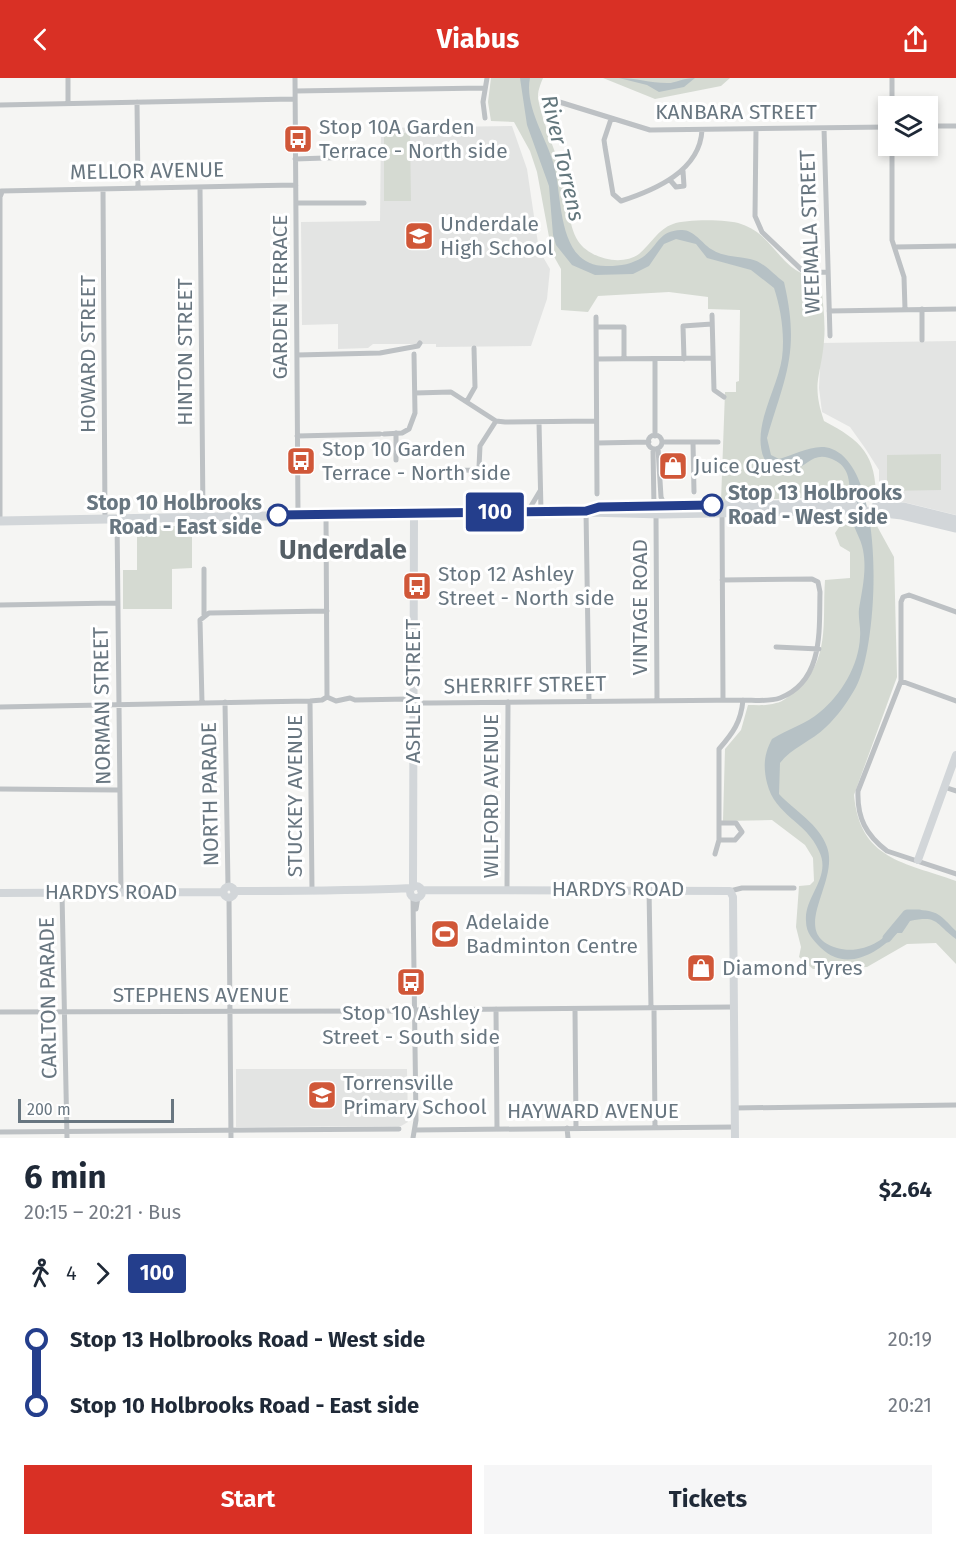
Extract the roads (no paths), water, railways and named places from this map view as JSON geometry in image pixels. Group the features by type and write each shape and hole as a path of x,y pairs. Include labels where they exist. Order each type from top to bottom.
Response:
{"main road":[{"path":"655,511 665,506 722,509"},
{"path":"0,521 829,507 880,509 904,507 956,520"},
{"path":"880,509 956,528"}],"street":[{"path":"68,78 68,103"},
{"name":"GARDEN TERRACE","path":"295,78 298,515"},
{"path":"485,118 484,88 487,78"},
{"path":"892,78 892,96"},
{"path":"294,91 484,88"},
{"path":"0,105 294,99"},
{"name":"KANBARA STREET","path":"553,100 650,130 878,127"},
{"path":"137,102 138,188"},
{"path":"611,119 604,147 617,200 630,198 670,180 683,171 693,155 702,130"},
{"path":"938,126 956,126"},
{"name":"WEEMALA STREET","path":"824,128 830,336"},
{"path":"756,129 755,216 759,229 805,273 828,272"},
{"path":"892,156 895,248 904,277 904,309"},
{"path":"295,159 354,157"},
{"path":"670,180 676,187 684,186 683,171"},
{"name":"MELLOR AVENUE","path":"1,191 296,185"},
{"name":"HINTON STREET","path":"200,187 203,516"},
{"name":"HOWARD STREET","path":"103,189 105,519"},
{"path":"0,521 1,191"},
{"path":"296,203 364,202"},
{"path":"895,248 956,246"},
{"path":"922,309 922,340"},
{"path":"829,311 956,309"},
{"path":"712,315 714,390 724,397"},
{"path":"596,317 597,494"},
{"path":"684,359 683,326 712,324"},
{"path":"596,327 624,327 624,359"},
{"path":"297,355 380,353 420,344"},
{"path":"467,401 475,387 474,348"},
{"path":"297,436 382,434 409,429 413,422 415,393 414,354"},
{"path":"597,359 713,358"},
{"path":"597,442 649,442 655,436 654,359"},
{"path":"415,393 451,392 496,421 596,421"},
{"path":"433,471 473,470 479,467 480,446 496,421"},
{"path":"539,422 541,489 545,511"},
{"path":"396,433 396,460"},
{"path":"655,436 662,442 718,442"},
{"path":"649,442 656,449 661,497 665,506"},
{"path":"656,449 662,442"},
{"path":"693,442 694,492"},
{"name":"VINTAGE ROAD","path":"656,449 657,700"},
{"path":"528,512 541,489"},
{"path":"722,509 723,700"},
{"path":"586,511 589,701"},
{"name":"ASHLEY STREET","path":"413,1138 415,1130 416,892 413,702 414,513"},
{"path":"326,515 327,697"},
{"name":"NORMAN STREET","path":"117,519 119,773 122,783 118,790 121,798 121,893"},
{"path":"201,703 200,620 204,615 204,569"},
{"name":"SHERRIFF STREET","path":"0,707 310,701 327,697 336,701 350,698 355,700 408,699 413,702 769,700 780,698 791,691 812,668 819,649 820,592 818,582 812,579 722,580"},
{"path":"956,612 909,595 903,597 901,602 901,681 858,791 861,821 871,837 887,850 956,874"},
{"path":"0,605 116,603"},
{"path":"204,615 327,610"},
{"path":"776,647 819,649"},
{"path":"901,681 956,701"},
{"path":"715,854 719,840 719,749 735,732 741,717 743,700"},
{"name":"STUCKEY AVENUE","path":"310,701 312,890"},
{"name":"NORTH PARADE","path":"225,702 231,1138"},
{"name":"WILFORD AVENUE","path":"507,890 508,702"},
{"path":"918,860 956,755"},
{"path":"944,787 956,791"},
{"path":"0,789 118,790"},
{"path":"719,823 736,824 742,832 735,840 719,840"},
{"name":"HARDYS ROAD","path":"0,893 312,890 730,891 742,888 794,888"},
{"path":"649,890 655,1127"},
{"path":"730,891 733,897 735,1138"},
{"name":"CARLTON PARADE","path":"62,893 67,1135"},
{"path":"414,1010 733,1007"},
{"path":"575,1009 576,1128"},
{"path":"496,1010 497,1128"},
{"name":"STEPHENS AVENUE","path":"0,1012 402,1011"},
{"path":"735,1108 956,1105"},
{"name":"HAYWARD AVENUE","path":"415,1130 735,1127"},
{"path":"567,1128 567,1138"},
{"path":"0,1132 67,1135 231,1130 399,1129"}],"waterway":[{"name":"River Torrens","path":"887,938 907,914 919,914"}],"place":[{"name":"Stop 10A Garden Terrace - North side","path":"298,139"},
{"name":"Underdale High School","path":"419,236"},
{"name":"Stop 10 Garden Terrace - North side","path":"301,461"},
{"name":"Juice Quest","path":"673,466"},
{"name":"Stop 13 Holbrooks Road - West side","path":"712,505"},
{"name":"Stop 10 Holbrooks Road - East side","path":"278,515"},
{"name":"Stop 12 Ashley Street - North side","path":"417,586"},
{"name":"Adelaide Badminton Centre","path":"445,934"},
{"name":"Diamond Tyres","path":"701,968"},
{"name":"Stop 10 Ashley Street - South side","path":"411,982"},
{"name":"Torrensville Primary School","path":"322,1095"}],"district":[{"name":"Underdale","path":"343,550"}]}
